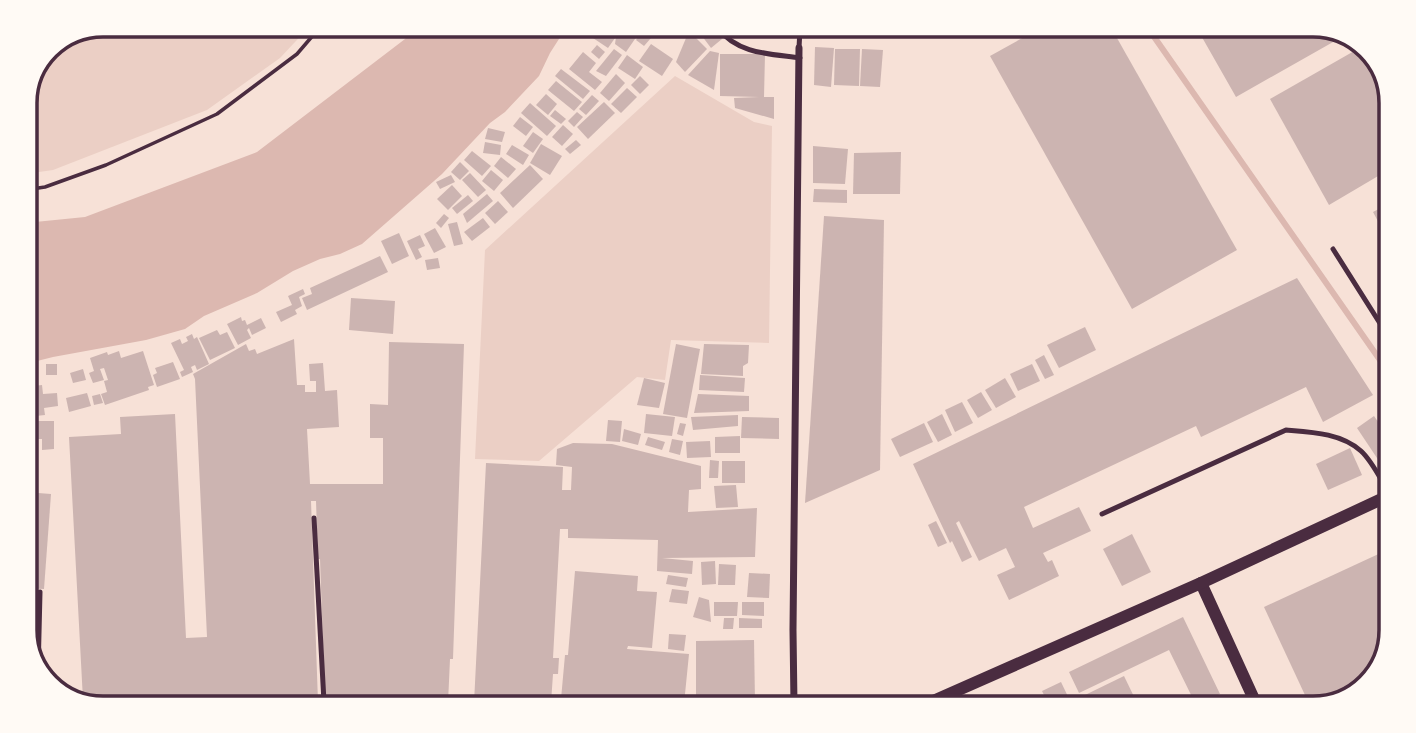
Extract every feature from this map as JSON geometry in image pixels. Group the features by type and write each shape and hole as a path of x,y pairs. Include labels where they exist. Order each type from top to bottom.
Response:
{"street":[{"path":"794,696 799,48"},
{"path":"945,696 1201,583 1379,500"},
{"path":"1201,583 1253,696"}],"lane":[{"path":"725,37 740,47 800,58"},
{"path":"799,48 800,37"},
{"path":"1333,249 1379,322"},
{"path":"1102,514 1286,430 1344,439 1362,452 1379,478"},
{"path":"313,518 324,696"},
{"path":"39,646 40,592"}],"path":[{"path":"37,188 106,165 217,114 297,54 312,37"}],"shaded area":[{"path":"103,37 300,37 280,58 207,110 53,170 37,172 39,86 56,56 77,42"},
{"path":"560,37 539,76 505,112 490,123 442,174 362,244 293,271 257,293 204,316 185,329 146,340 37,361 37,222 85,217 257,152 405,39"},
{"path":"675,76 754,122 772,126 769,343 671,340 665,380 637,377 539,461 475,459 485,250"}],"building":[{"path":"592,37 615,38 608,48"},
{"path":"616,37 636,37 626,52 615,44"},
{"path":"638,37 651,38 644,46 636,40"},
{"path":"686,37 695,37 707,49 685,72 676,62"},
{"path":"703,37 720,37 722,39 711,48"},
{"path":"1024,37 1116,37 1237,250 1132,309 990,56"},
{"path":"1202,37 1313,37 1335,41 1236,97"},
{"path":"651,44 673,59 662,76 639,61"},
{"path":"597,45 605,52 599,59 591,52"},
{"path":"815,47 834,48 831,87 814,85"},
{"path":"614,49 622,55 606,76 596,71"},
{"path":"835,49 860,49 859,86 834,85"},
{"path":"862,49 883,50 880,87 860,86"},
{"path":"710,51 719,53 714,90 688,75"},
{"path":"1354,51 1368,66 1378,90 1379,175 1329,205 1270,99"},
{"path":"583,52 596,63 589,72 602,82 595,90 569,69"},
{"path":"720,54 765,54 764,97 774,97 774,119 735,108 734,98 759,97 720,96"},
{"path":"627,55 643,67 635,79 618,68"},
{"path":"561,69 590,91 583,99 555,76"},
{"path":"616,74 625,83 609,101 600,93"},
{"path":"640,76 649,85 640,94 631,85"},
{"path":"556,81 582,102 574,111 548,90"},
{"path":"627,88 637,97 621,113 611,104"},
{"path":"546,94 557,104 548,115 536,105"},
{"path":"592,95 599,101 586,115 579,109"},
{"path":"604,102 615,113 588,139 577,127"},
{"path":"530,103 556,126 547,136 521,113"},
{"path":"555,110 566,119 561,124 550,116"},
{"path":"577,112 583,117 574,127 568,121"},
{"path":"520,117 533,127 526,136 513,126"},
{"path":"563,125 573,134 562,146 552,137"},
{"path":"488,128 505,132 502,142 485,139"},
{"path":"533,132 543,139 533,153 523,146"},
{"path":"576,140 581,145 570,154 565,149"},
{"path":"485,142 501,145 500,155 483,153"},
{"path":"541,144 562,156 550,175 530,163"},
{"path":"512,145 529,155 523,165 506,154"},
{"path":"813,146 848,149 845,184 813,183"},
{"path":"472,151 491,166 482,176 464,160"},
{"path":"901,152 900,194 853,194 854,153"},
{"path":"501,157 516,169 508,178 494,166"},
{"path":"460,162 469,171 460,180 451,172"},
{"path":"530,165 543,179 513,208 500,193"},
{"path":"491,170 503,180 494,191 482,181"},
{"path":"470,173 486,190 478,197 462,180"},
{"path":"451,175 455,182 440,189 436,182"},
{"path":"452,185 462,196 448,210 437,199"},
{"path":"814,189 847,190 847,203 813,202"},
{"path":"487,194 493,201 467,223 463,214"},
{"path":"468,195 473,201 457,214 452,208"},
{"path":"498,201 508,212 495,224 485,213"},
{"path":"1379,209 1379,223 1373,212"},
{"path":"444,214 449,218 441,228 436,223"},
{"path":"824,216 884,220 880,470 805,503"},
{"path":"483,218 490,227 472,241 464,232"},
{"path":"457,222 463,244 454,246 448,224"},
{"path":"435,228 446,247 434,253 424,234"},
{"path":"399,233 409,256 392,264 381,241"},
{"path":"420,235 425,246 418,249 422,257 416,260 407,241"},
{"path":"380,256 388,272 307,310 302,298 312,294 310,288"},
{"path":"438,258 440,268 427,270 425,260"},
{"path":"1297,278 1373,395 1323,422 1306,387 1201,437 1196,426 1024,507 1033,528 1079,507 1091,531 1043,553 1048,562 1052,560 1059,576 1009,600 997,575 1015,567 1006,548 979,561 959,521 956,523 972,557 962,562 952,541 950,543 913,464"},
{"path":"303,289 305,294 299,297 302,306 295,310 297,314 281,322 276,312 292,305 288,296"},
{"path":"351,298 395,301 393,334 349,330"},
{"path":"241,317 247,325 261,318 266,328 252,335 249,328 247,330 251,338 238,345 227,324"},
{"path":"1085,327 1096,350 1059,368 1047,345"},
{"path":"217,330 220,335 227,332 235,348 210,360 199,338"},
{"path":"192,334 194,339 197,337 209,364 197,370 195,365 191,367 193,372 182,377 180,372 184,370 171,343 180,339 182,344 188,341 186,337"},
{"path":"294,339 297,385 305,385 305,392 316,392 316,381 310,381 309,364 323,363 325,391 337,390 339,427 307,429 310,484 383,484 383,438 370,438 370,404 388,405 389,342 464,344 453,659 450,659 448,696 325,696 316,501 311,501 318,696 94,696 83,693 69,437 121,434 120,417 175,414 186,638 207,637 193,374 246,344 249,351 255,349 257,354"},
{"path":"676,344 700,349 687,418 663,414"},
{"path":"704,344 749,345 748,363 743,366 743,376 701,374"},
{"path":"119,351 121,358 143,351 154,385 148,387 149,390 105,405 101,394 107,392 104,381 108,380 104,368 100,369 104,380 93,383 89,373 94,371 90,358"},
{"path":"1044,355 1054,375 1045,379 1035,360"},
{"path":"173,362 180,379 157,387 153,375 157,373 155,368"},
{"path":"46,364 57,364 57,375 46,375"},
{"path":"1032,364 1040,381 1018,391 1010,374"},
{"path":"83,369 86,380 73,383 70,373"},
{"path":"700,375 745,378 744,392 699,390"},
{"path":"644,378 665,383 659,408 637,405"},
{"path":"1005,378 1016,397 996,408 985,390"},
{"path":"42,385 43,394 57,393 58,406 44,408 45,415 37,416 37,386"},
{"path":"981,392 992,410 978,418 967,400"},
{"path":"87,393 91,406 69,412 66,398"},
{"path":"100,394 103,403 94,405 92,396"},
{"path":"698,394 749,396 749,411 694,413"},
{"path":"962,402 973,423 955,432 945,410"},
{"path":"646,414 675,417 672,436 644,433"},
{"path":"942,414 952,435 938,442 927,422"},
{"path":"738,415 738,426 693,430 691,417"},
{"path":"1374,416 1379,423 1379,461 1357,428"},
{"path":"742,417 779,418 779,439 741,438"},
{"path":"608,420 622,421 620,442 606,441"},
{"path":"37,421 54,421 54,449 42,450 42,439 37,439"},
{"path":"680,423 686,424 683,436 677,434"},
{"path":"924,423 933,442 900,457 891,439"},
{"path":"624,429 641,434 638,445 622,441"},
{"path":"740,436 740,453 715,453 715,437"},
{"path":"648,437 665,442 662,450 645,445"},
{"path":"672,439 683,441 680,455 669,452"},
{"path":"710,441 711,457 687,458 686,442"},
{"path":"573,443 612,444 701,466 701,489 689,490 688,512 757,508 755,557 662,558 693,561 692,574 657,571 658,540 568,538 568,529 560,529 553,658 559,658 558,674 553,674 551,696 474,696 486,463 563,467 562,490 571,490 572,467 556,465 557,449"},
{"path":"1350,448 1362,475 1328,490 1316,464"},
{"path":"710,460 719,461 718,478 709,478"},
{"path":"722,461 745,461 745,483 722,483"},
{"path":"736,485 738,507 716,508 714,486"},
{"path":"37,493 51,494 44,589 37,589"},
{"path":"936,521 947,543 938,547 928,525"},
{"path":"1132,534 1151,572 1122,586 1103,549"},
{"path":"1379,554 1377,647 1363,674 1342,689 1322,696 1305,696 1264,607"},
{"path":"715,561 716,584 702,585 701,562"},
{"path":"719,564 736,565 735,585 718,585"},
{"path":"575,571 638,576 637,591 657,592 652,648 628,646 627,649 689,654 685,696 561,696 565,655 568,655"},
{"path":"749,573 770,574 769,598 747,597"},
{"path":"668,575 688,578 686,587 666,584"},
{"path":"672,589 689,591 687,604 669,602"},
{"path":"699,597 709,600 711,622 693,617"},
{"path":"714,602 738,602 737,616 714,616"},
{"path":"742,602 764,602 764,616 742,615"},
{"path":"1183,617 1220,694 1192,696 1169,650 1079,693 1069,672"},
{"path":"724,618 734,618 733,629 723,629"},
{"path":"739,618 762,619 762,628 739,628"},
{"path":"669,634 686,635 684,651 668,649"},
{"path":"754,640 755,696 696,696 696,641"},
{"path":"1124,676 1134,696 1086,696"},
{"path":"1061,682 1068,696 1044,696 1042,691"}],"waterway":[{"path":"1154,37 1379,359"}]}
